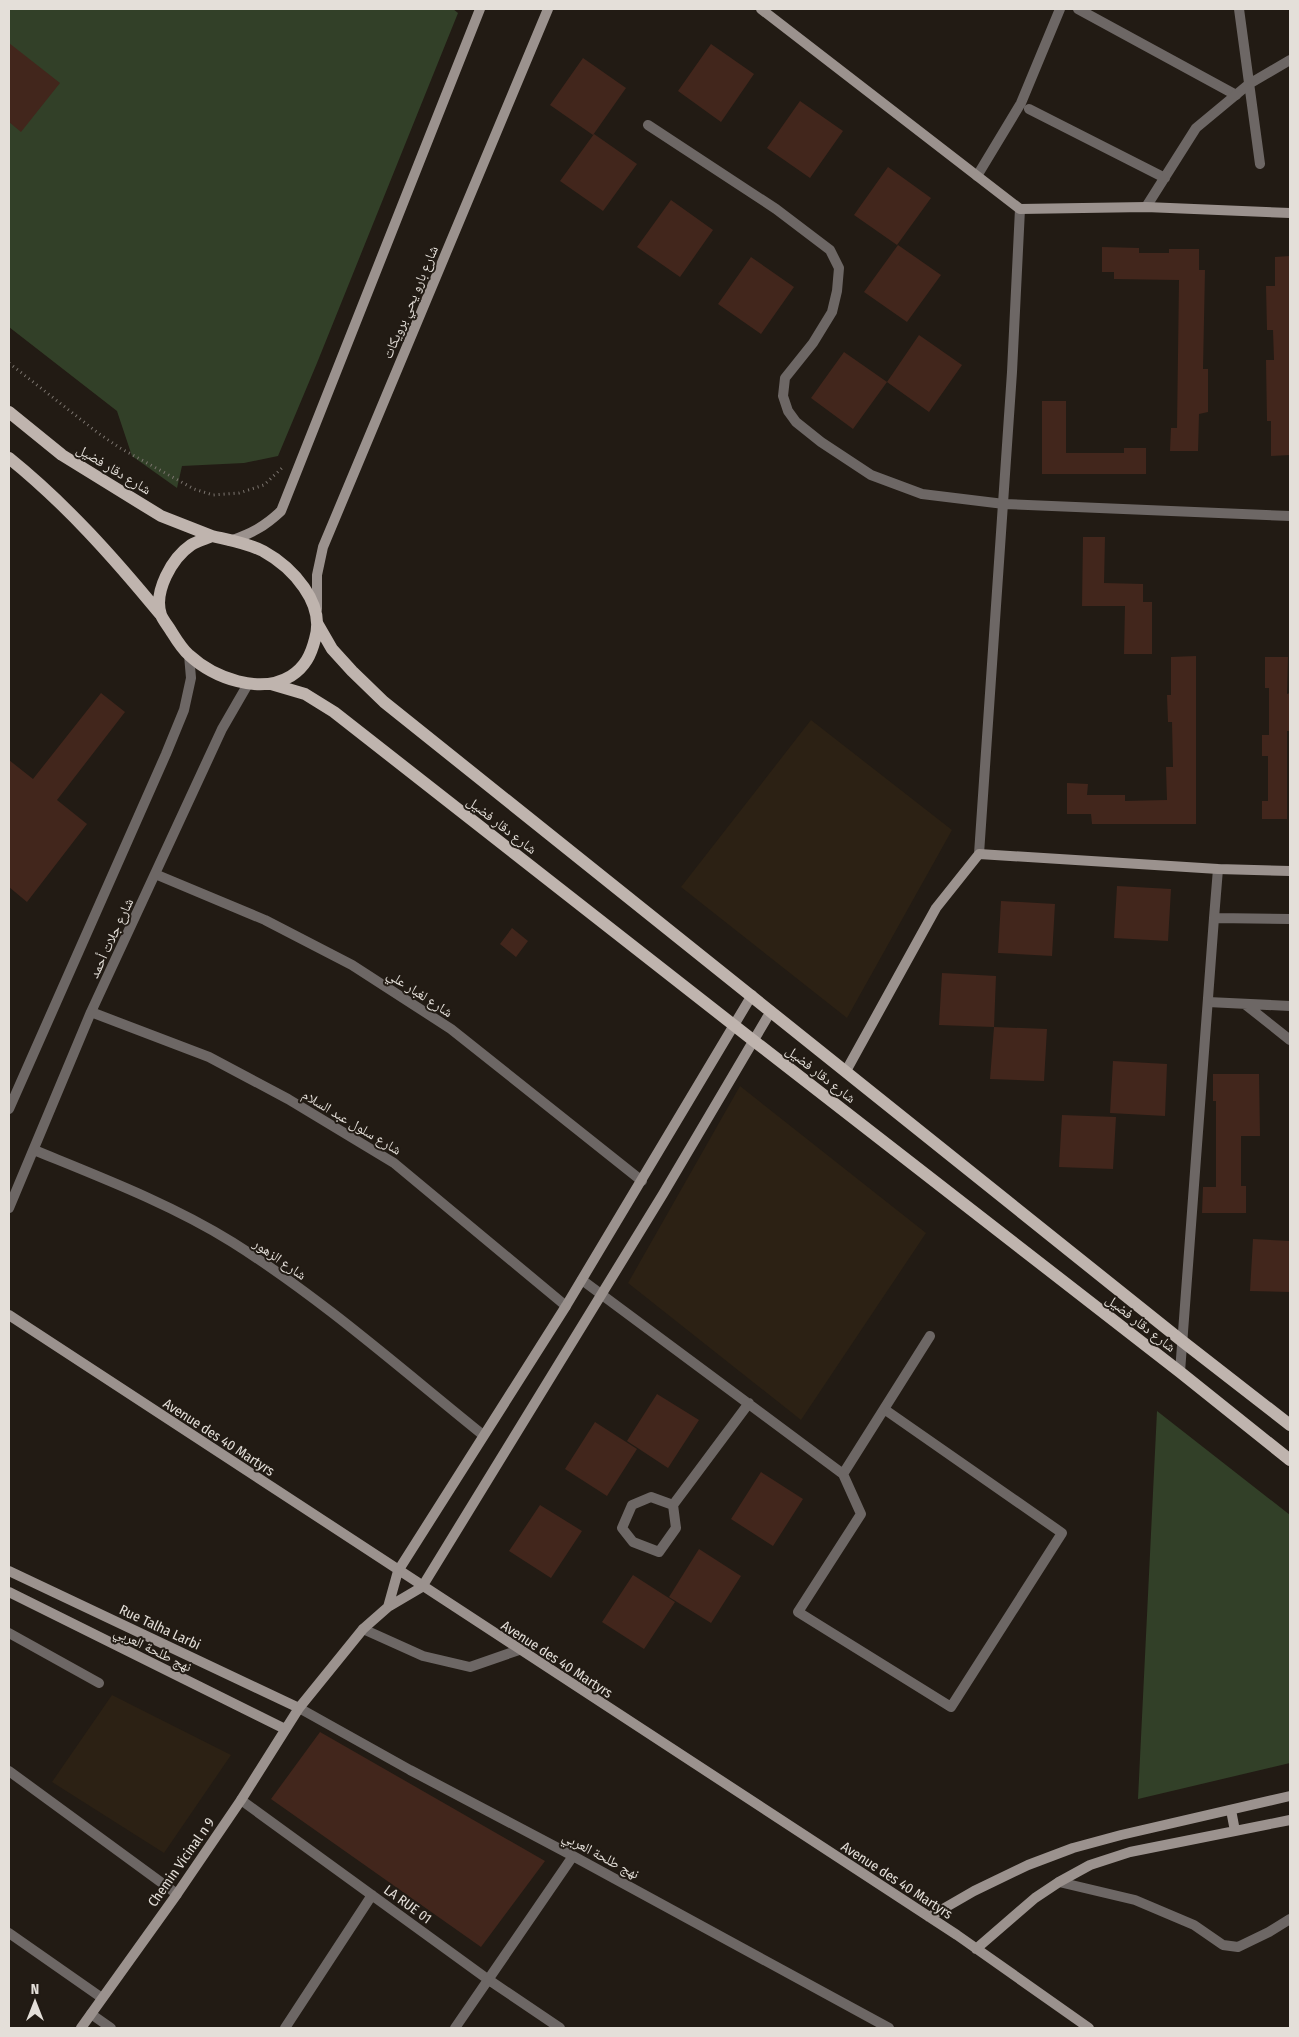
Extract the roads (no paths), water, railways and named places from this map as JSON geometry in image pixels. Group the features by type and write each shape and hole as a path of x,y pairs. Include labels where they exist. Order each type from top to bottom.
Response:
{"main road":[{"name":"شارع دقار فضيل","path":"9,412 62,455 109,484 162,516 212,536"},
{"path":"9,458 44,487 94,537 160,614 189,655 213,672 248,684 271,684 300,670 311,653 317,634 317,616 300,582 283,565 262,551 212,536 191,545 178,558 166,576 160,593 160,614"},
{"name":"شارع دقار فضيل","path":"317,616 332,649 384,702 1182,1341 1290,1425"},
{"name":"شارع دقار فضيل","path":"271,684 305,694 334,712 1180,1372 1290,1460"}],"street":[{"path":"230,540 252,534 265,526 281,511 480,9"},
{"name":"شارع بارو يحي برويكات","path":"317,616 317,575 323,547 548,9"},
{"path":"761,9 1020,209 1146,207 1290,212"},
{"path":"977,176 1021,103 1060,9"},
{"path":"1078,9 1236,95"},
{"path":"1239,9 1260,164"},
{"path":"1146,207 1196,128 1249,84 1290,60"},
{"path":"1029,109 1165,178"},
{"path":"648,125 776,208 830,250 839,268 837,291 832,312 814,343 785,378 783,396 788,411 796,422 821,442 871,475 922,494 1004,504 1290,516"},
{"path":"846,1071 936,908 979,854 1004,504 1020,209"},
{"name":"شارع جلات أحمد","path":"9,1109 184,710 191,678 189,655"},
{"name":"شارع جلات أحمد","path":"9,1208 91,1012 222,729 248,684"},
{"path":"979,854 1218,869 1290,871"},
{"path":"1180,1372 1218,869"},
{"name":"شارع لغبار علي","path":"156,874 265,920 352,965 451,1029 642,1180"},
{"path":"1214,918 1290,919"},
{"path":"388,1607 398,1571 582,1280 752,995"},
{"path":"1208,1002 1290,1006"},
{"path":"1246,1005 1290,1040"},
{"name":"شارع سلول عبد السلام","path":"91,1012 209,1057 288,1099 394,1163 566,1306"},
{"path":"422,1587 602,1294 771,1012"},
{"name":"شارع الزهور","path":"34,1150 156,1201 231,1242 316,1300 483,1435"},
{"path":"582,1280 843,1474 861,1514 798,1612 951,1707 1062,1533 884,1409"},
{"name":"Avenue des 40 Martyrs","path":"9,1315 976,1948 1089,2028"},
{"path":"843,1474 930,1336"},
{"path":"673,1506 651,1497 632,1506 622,1528 633,1542 659,1552 676,1528 673,1506 749,1403"},
{"name":"Rue Talha Larbi","path":"9,1571 299,1708"},
{"name":"Chemin Vicinal n 9","path":"81,2028 177,1894 299,1708 363,1629 388,1607 422,1587"},
{"name":"نهج طلحة العربي","path":"9,1592 284,1729"},
{"path":"363,1629 423,1656 470,1667 519,1650"},
{"path":"9,1633 99,1683"},
{"name":"نهج طلحة العربي","path":"299,1708 887,2028"},
{"path":"9,1771 177,1894"},
{"path":"929,1917 1012,1872 1073,1848 1290,1796"},
{"name":"LA RUE 01","path":"240,1800 488,1979 560,2028"},
{"path":"1231,1810 1235,1831"},
{"path":"976,1948 1035,1898 1090,1865 1130,1852 1290,1820"},
{"path":"454,2028 573,1856"},
{"path":"1059,1882 1135,1900 1194,1925 1223,1945 1238,1947 1290,1919"},
{"path":"285,2028 372,1895"},
{"path":"9,1933 102,1998"},
{"path":"91,2014 111,2028"}]}
